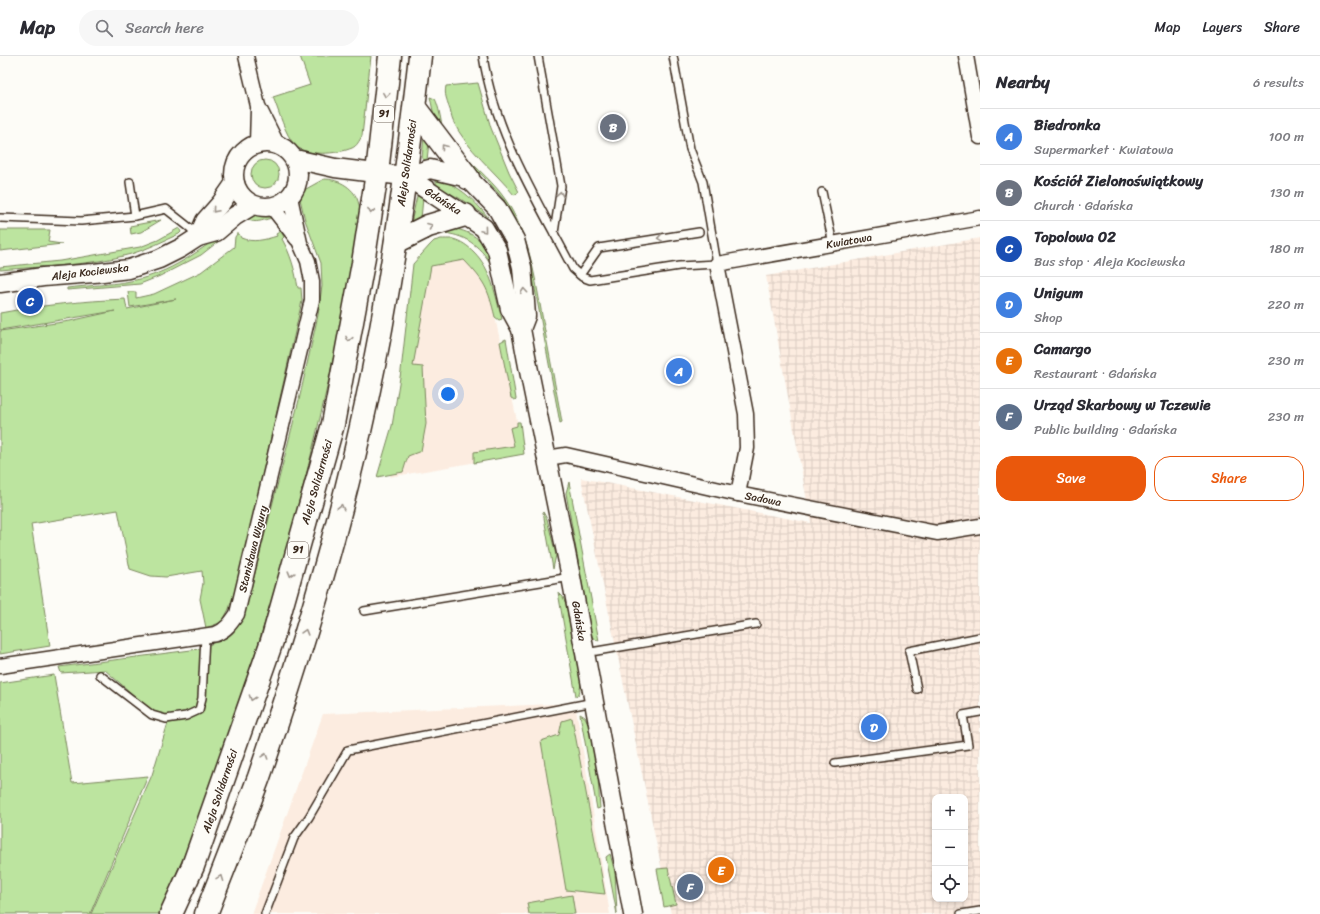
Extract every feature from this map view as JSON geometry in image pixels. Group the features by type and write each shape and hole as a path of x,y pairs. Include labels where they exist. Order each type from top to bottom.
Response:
{"main road":[{"name":"Aleja Solidarności","path":"171,914 193,866 272,641 333,424 363,263 377,173 390,56"},
{"name":"Aleja Solidarności","path":"206,914 258,778 297,662 332,541 366,405 396,242 415,108 420,56"},
{"path":"415,108 468,178"},
{"path":"396,242 428,226 466,215"}],"street":[{"path":"246,56 258,106 277,144"},
{"path":"966,56 980,137"},
{"path":"257,143 258,106"},
{"path":"267,142 277,144 288,150 295,159 299,170 295,190 285,202 272,207 253,205 239,192 235,184 234,173 236,164 240,155 257,143 267,142"},
{"path":"295,159 332,168 406,176"},
{"path":"298,181 332,168"},
{"name":"Gdańska","path":"406,176 430,169 468,178 497,208 515,240 522,267 526,316 521,329"},
{"name":"Gdańska","path":"406,176 484,228 497,250 510,309 521,329 571,577 633,914"},
{"path":"198,237 205,221 235,184"},
{"name":"Stanisława Wigury","path":"0,666 205,636 223,631 237,614 312,300 312,281 308,261 300,243 290,197"},
{"name":"Aleja Kociewska","path":"0,284 129,269 159,259 181,248 198,237 216,232 235,216 253,205"},
{"name":"Stanisława Wigury","path":"272,207 300,243"},
{"name":"Kwiatowa","path":"717,264 980,218"},
{"path":"717,264 746,414 747,448 738,494"},
{"name":"Sadowa","path":"547,458 566,455 738,494 938,533 980,526"}],"lane":[{"path":"483,56 486,77 501,126 515,160 573,269 580,275 599,248 699,232"},
{"path":"538,56 562,186 554,233"},
{"path":"673,56 690,150 703,182 717,264"},
{"path":"130,182 135,216"},
{"path":"822,192 833,244"},
{"path":"0,218 81,220 135,216 166,209 190,228 198,237"},
{"name":"Kwiatowa","path":"580,275 590,280 679,266 717,264"},
{"path":"364,611 571,577"},
{"path":"585,653 756,624"},
{"path":"100,675 152,715 166,719 186,716 199,710 202,698 205,636"},
{"path":"916,690 909,651 980,637"},
{"path":"265,914 294,838 309,817 348,750 594,702"},
{"path":"836,763 968,746 963,715 980,712"},
{"path":"961,914 980,911"}],"shaded area":[{"path":"980,238 980,914 671,914 581,478 811,523 766,276"},
{"path":"464,257 488,284 524,454 390,477 431,264"},
{"path":"575,703 610,914 251,914 323,714"}],"green space":[{"path":"300,56 371,56 362,136 354,147 339,152 314,153 300,149 291,141 273,97 310,85"},
{"path":"478,83 491,128 519,192 514,195 473,151 452,119 445,89 446,86"},
{"path":"430,97 435,99 438,105 442,132 433,111"},
{"path":"424,135 429,142 427,160 422,159"},
{"path":"462,153 502,195 522,231 532,262 562,422 560,423 530,262 519,229 504,202 505,201 485,178 466,160"},
{"path":"265,160 275,164 279,174 275,184 265,188 255,184 251,174 255,164"},
{"path":"436,178 465,193 488,217 459,198 436,186"},
{"path":"324,179 330,179 341,183 351,189 359,205 359,224 341,321 314,441 283,560 248,677 209,793 159,914 91,914 152,775 168,723 154,713 105,670 61,673 59,667 199,649 228,637 233,633 244,616 299,400 318,315 322,286 321,263 305,220 300,199 306,189"},
{"path":"417,196 423,198 421,219 411,223"},
{"path":"253,212 267,214 272,218 260,221 250,221 242,216"},
{"path":"161,220 141,232 131,234 130,226"},
{"path":"232,226 233,230 201,255 160,276 140,284 67,290 67,288 131,281 153,275 189,257"},
{"path":"179,228 181,232 179,234 143,250 115,258 66,265 0,270 0,267 60,261 140,247 158,240"},
{"path":"452,228 467,232 478,239 487,250 491,264 476,246 464,238 441,233"},
{"path":"0,230 50,230 48,242 62,244 0,251"},
{"path":"281,231 284,237 282,239 288,251 296,275 298,288 301,288 302,301 239,578 229,609 222,622 206,628 200,599 203,583 202,571 166,577 151,576 130,569 118,510 31,524 50,646 0,654 0,331 70,321 115,311 0,330 0,313 62,304 125,299 127,309 176,299 130,307 128,292 136,292 136,298 154,294 201,272 234,247 235,237 237,234 245,240 259,240 277,236 276,234"},
{"path":"441,239 453,239 462,242 480,259 492,283 502,319 499,320 495,317 485,286 477,274 464,260 431,266 413,366 423,367 426,424 421,451 408,456 403,472 377,477 392,426 401,371 413,264 434,241"},
{"path":"506,339 515,400 511,398 500,342"},
{"path":"517,422 520,422 524,454 474,463 474,452 514,446 510,428 517,426"},
{"path":"569,482 599,641 593,638 591,634 566,493"},
{"path":"543,512 547,519 556,555 553,569"},
{"path":"558,592 563,597 566,604 581,684 579,694 576,696"},
{"path":"54,675 72,783 148,776 90,914 0,914 0,683"},
{"path":"580,714 585,717 589,725 598,779 600,808 597,809"},
{"path":"572,718 605,894 566,890 541,741 559,735 562,721"},
{"path":"610,854 615,872 617,914 606,857"},
{"path":"668,868 676,904 664,907 657,869"},
{"path":"572,895 575,914 529,914 527,903"}],"place":[{"name":"Kościół Zielonoświątkowy","path":"613,127"},
{"name":"Topolowa 02","path":"30,301"},
{"name":"Biedronka","path":"679,371"},
{"name":"Unigum","path":"874,727"},
{"name":"Camargo","path":"721,870"},
{"name":"Urząd Skarbowy w Tczewie","path":"690,887"}]}
